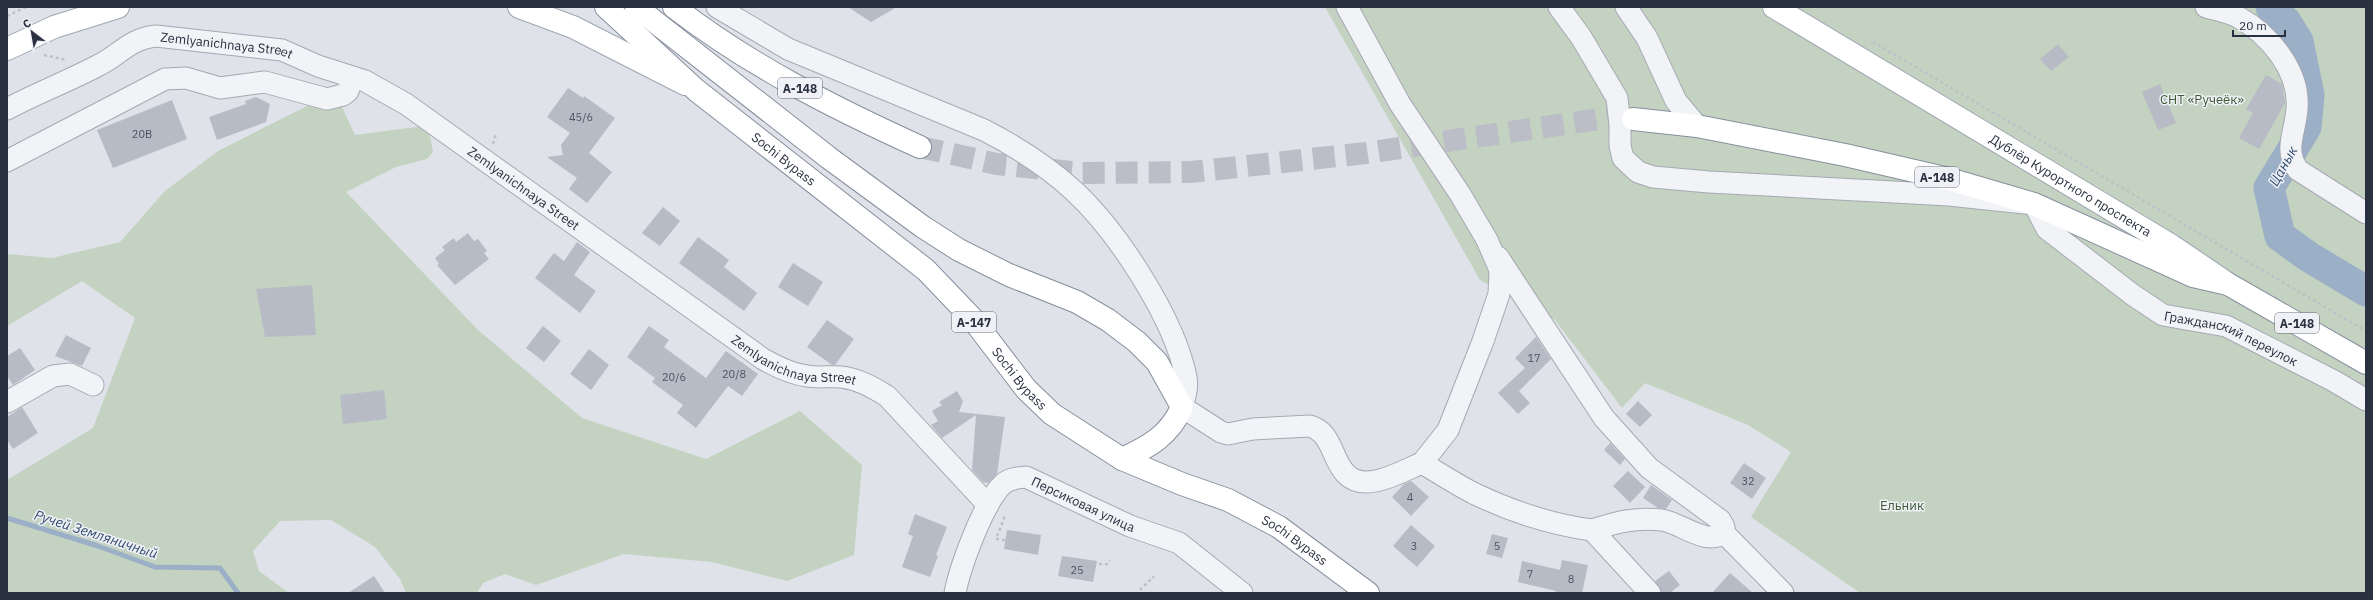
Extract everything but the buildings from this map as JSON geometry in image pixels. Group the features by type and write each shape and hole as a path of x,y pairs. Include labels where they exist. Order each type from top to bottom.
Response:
{"main road":[{"path":"7,50 54,27 118,7"},
{"path":"519,7 573,27 696,90"},
{"name":"Sochi Bypass","path":"606,7 696,90 926,270 971,317 1026,389 1052,414 1122,459 1182,484 1228,500 1279,527 1368,593"},
{"path":"636,7 798,134 923,227 959,250 1009,275 1077,302 1108,320 1137,342 1157,362 1182,407 1177,420 1159,440 1147,448 1122,459"},
{"name":"Дублёр Курортного проспекта","path":"1774,7 2172,246 2228,284 2366,363"},
{"name":"А-148","path":"680,12 759,66 845,113 920,147"},
{"name":"А-148","path":"1643,120 1697,126 1845,155 1949,179 2034,204 2193,276 2228,284"}],"street":[{"path":"716,7 788,49 984,130 1008,142 1053,172 1090,207 1106,226 1154,296 1168,327 1186,378 1186,393 1182,407 1221,432 1228,434 1253,429 1310,426 1317,428 1326,438 1345,473 1354,480 1367,481 1384,479 1422,463 1448,430 1483,341 1499,294 1500,270 1487,240"},
{"path":"1347,7 1400,104 1460,194 1487,240 1604,418 1649,468 1720,520 1724,527 1724,533 1784,593"},
{"path":"1559,7 1581,37 1617,98 1620,125 1620,146 1623,158 1638,172 1653,177 1709,182 1949,195 2034,204"},
{"path":"1626,7 1647,38 1671,92 1678,104 1697,126"},
{"path":"2206,7 2237,16 2254,28 2286,60 2295,87 2297,108 2291,138 2290,152 2292,162 2298,170 2366,213"},
{"name":"Zemlyanichnaya Street","path":"7,109 98,66 131,42 142,37 156,36 282,50 318,66 379,86 763,359 789,372 807,376 840,377 854,380 870,385 887,396 988,505"},
{"path":"7,161 165,79 186,78 220,88 265,82 327,99 343,95 348,92 354,78"},
{"path":"1643,120 1666,105 1671,92"},
{"name":"Гражданский переулок","path":"2034,204 2047,229 2133,295 2163,315 2226,326 2334,381 2366,400"},
{"path":"7,402 53,376 70,374 93,385"},
{"path":"1422,463 1475,494 1542,519 1569,527 1592,530 1628,519 1664,520 1710,537 1720,536 1724,533"},
{"name":"Персиковая улица","path":"955,593 965,560 988,505 1003,484 1013,478 1026,477 1117,520 1179,544 1242,593"},
{"path":"1592,530 1650,593"}],"path":[{"path":"7,16 26,7"},
{"path":"1869,39 2214,239 2366,331"},
{"path":"44,54 70,61"},
{"path":"996,539 1005,540"},
{"path":"1099,564 1107,564 1110,560"},
{"path":"1140,590 1153,577 1154,578"}],"green space":[{"path":"1325,7 2366,7 2366,593 1860,593 1751,517 1791,452 1748,425 1645,383 1622,408 1555,320 1480,280"},
{"path":"335,92 355,135 423,126 430,136 433,152 427,159 396,167 346,192 478,330 582,418 706,459 800,411 862,465 854,555 787,581 712,562 624,554 536,585 505,574 483,583 477,593 406,593 400,579 375,547 331,520 280,521 253,551 259,571 289,593 7,593 7,480 93,428 135,318 82,281 7,326 7,254 52,258 120,242 165,191 218,151"}],"waterway":[{"name":"Цанык","path":"2271,7 2286,22 2298,41 2309,95 2306,127 2269,188 2280,236 2309,257 2366,291"},
{"name":"Ручей Земляничный","path":"7,518 98,546 155,567 220,568 238,593"}],"tunnel":[{"path":"920,147 997,164 1082,173 1191,172 1366,153 1613,117 1633,119"}],"park label":[{"name":"СНТ «Ручеёк»","path":"2202,99"},
{"name":"Ельник","path":"1902,505"}]}
